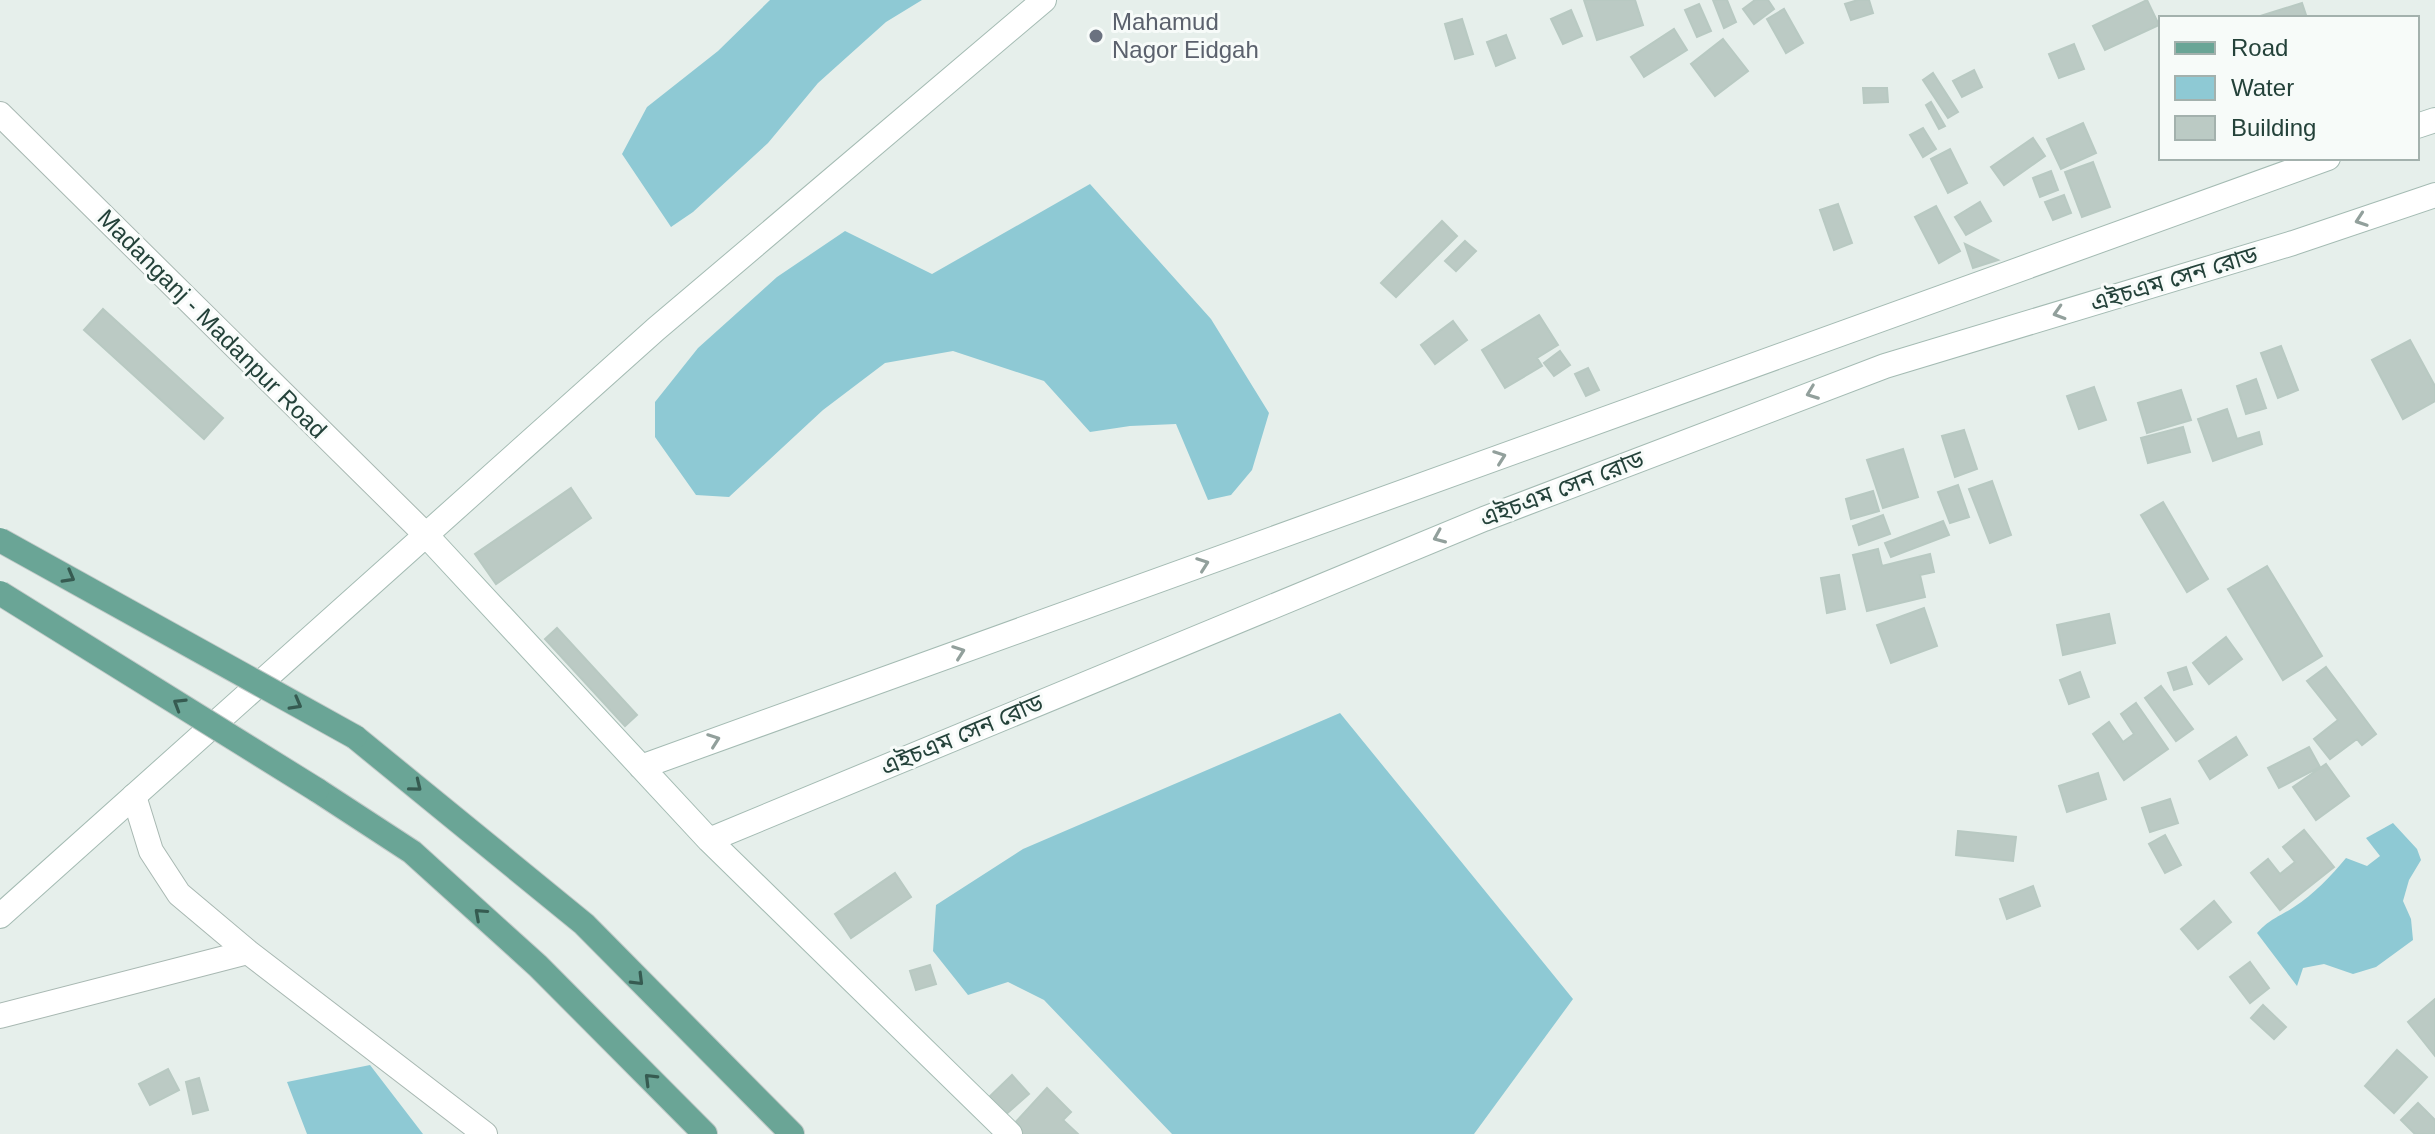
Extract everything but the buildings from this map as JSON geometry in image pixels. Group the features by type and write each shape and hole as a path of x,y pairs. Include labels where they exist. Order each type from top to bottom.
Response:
{"main road":[{"path":"0,916 656,329 1044,0"},
{"name":"Madanganj - Madanpur Road","path":"0,114 425,534 709,840 1010,1134"},
{"name":"এইচএম সেন রোড","path":"641,767 2322,160"},
{"name":"এইচএম সেন রোড","path":"709,840 1484,519 1885,366 2293,243 2435,195"},
{"path":"0,540 355,737 584,924 792,1134"},
{"path":"0,593 412,852 538,966 705,1134"},
{"path":"134,796 151,851 179,894 248,952 485,1134"},
{"path":"0,1016 248,952"}],"water":[{"path":"770,0 922,0 886,22 818,83 768,143 693,212 671,227 622,154 647,107 718,51"},
{"path":"1090,184 1211,319 1269,413 1252,470 1231,495 1208,500 1176,424 1090,432 1044,381 953,351 885,363 823,410 729,497 696,495 655,437 655,402 698,348 777,277 845,231 932,274"},
{"path":"1340,713 1573,999 1474,1134 1172,1134 1044,1000 1008,982 968,995 933,951 936,905 1023,849"},
{"path":"2393,823 2417,849 2421,860 2409,880 2403,901 2411,919 2413,940 2376,967 2353,974 2324,964 2303,968 2297,986 2257,933 2308,896 2346,858 2367,866 2380,856 2366,838"},
{"path":"370,1065 423,1134 307,1134 287,1082"}],"place":[{"name":"Mahamud Nagor Eidgah","path":"1096,36"}]}
